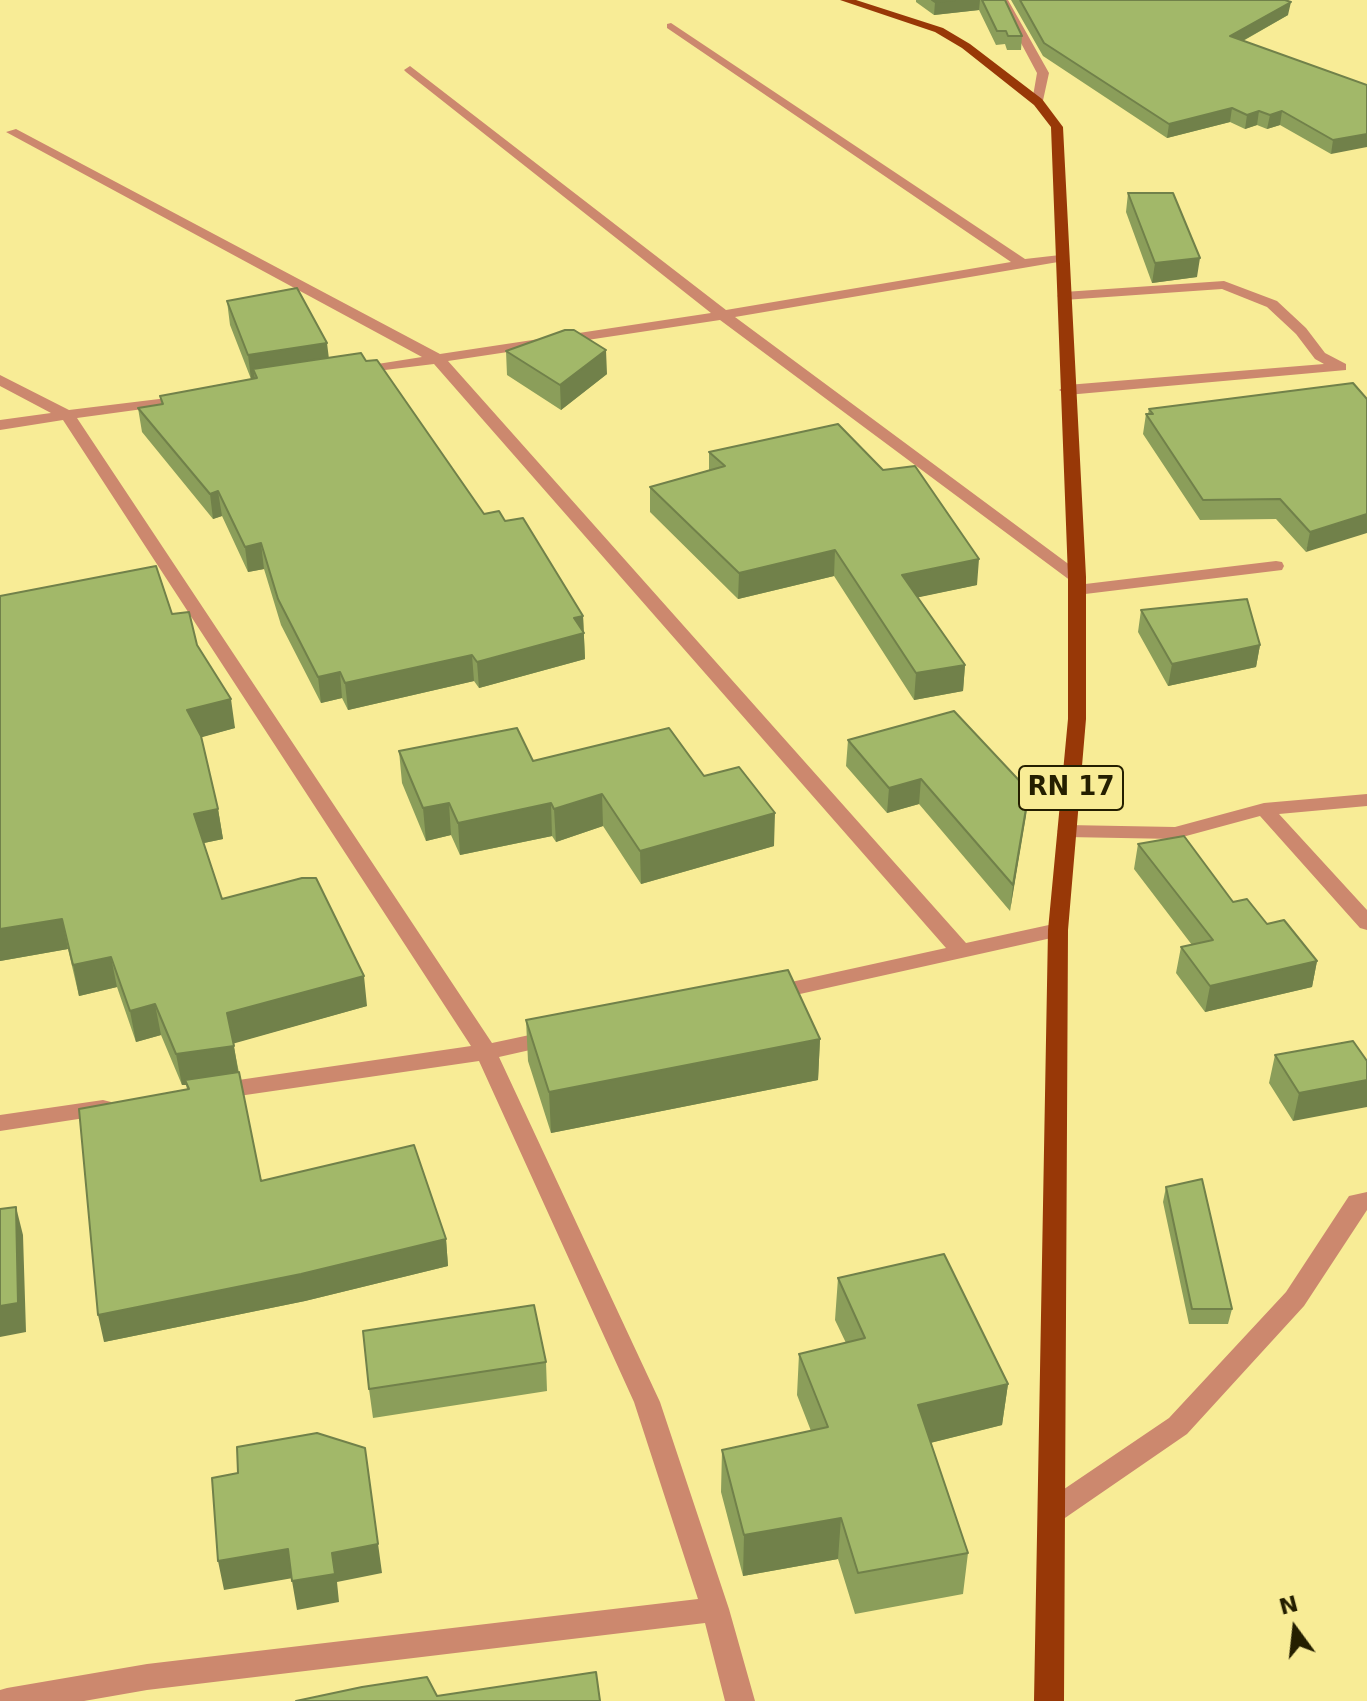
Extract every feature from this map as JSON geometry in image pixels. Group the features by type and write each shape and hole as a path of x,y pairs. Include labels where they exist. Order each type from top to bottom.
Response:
{"main road":[{"name":"RN 17","path":"845,0 939,30 966,46 1038,102 1057,127 1077,583 1077,719 1058,930 1049,1701"}],"street":[{"path":"1003,0 1043,73 1038,102"},
{"path":"671,26 1023,264"},
{"path":"410,70 723,315 1077,583 1276,566"},
{"path":"12,132 438,359 963,953"},
{"path":"346,373 723,315 1064,257"},
{"path":"1064,296 1224,285 1272,304 1301,331 1320,356 1341,367 1067,390"},
{"path":"0,380 68,416 486,1052 647,1402 715,1609 740,1701"},
{"path":"0,425 207,395"},
{"path":"1067,831 1175,833 1264,809 1367,800"},
{"path":"1264,809 1367,923"},
{"path":"748,998 1058,930"},
{"path":"204,1093 486,1052 578,1033"},
{"path":"0,1123 125,1105"},
{"path":"1052,1512 1178,1426 1295,1299 1357,1202 1367,1201"},
{"path":"7,1701 147,1677 715,1609"}],"building":[{"path":"982,0 1005,0 1022,36 1008,36 1006,31 997,31"},
{"path":"1020,0 1291,2 1230,36 1367,85 1367,134 1333,140 1282,111 1270,115 1259,111 1247,115 1232,108 1169,124 1044,43"},
{"path":"1128,193 1173,193 1200,258 1155,263"},
{"path":"297,288 327,343 248,355 227,301"},
{"path":"565,330 574,330 606,350 560,385 506,351"},
{"path":"361,353 366,361 377,360 484,514 499,511 505,521 523,518 583,616 574,618 584,633 477,662 472,655 345,683 340,672 318,677 278,599 261,543 245,547 218,491 210,494 138,408 163,404 160,396 257,378 253,369"},
{"path":"1353,383 1367,399 1367,514 1310,532 1280,499 1203,500 1146,414 1153,414 1149,409"},
{"path":"838,424 883,470 915,466 979,559 902,575 965,665 916,673 835,550 739,573 650,487 725,466 709,452"},
{"path":"156,566 172,614 189,612 197,645 231,699 187,710 201,736 218,809 194,814 222,899 302,878 316,878 364,976 227,1013 234,1046 176,1054 155,1004 130,1011 111,957 73,965 62,919 0,929 0,596"},
{"path":"1247,599 1260,645 1172,664 1141,610"},
{"path":"954,711 1029,791 1013,885 921,779 889,788 848,740"},
{"path":"517,728 533,761 669,728 704,776 739,767 775,813 640,851 602,794 554,809 551,803 458,823 449,803 423,808 399,751"},
{"path":"1184,836 1233,902 1247,899 1267,924 1284,920 1317,961 1210,986 1181,947 1213,940 1138,844"},
{"path":"788,970 820,1039 549,1092 526,1020"},
{"path":"1353,1041 1367,1061 1367,1080 1299,1093 1275,1055"},
{"path":"239,1072 261,1181 414,1145 446,1239 301,1274 98,1315 79,1109 189,1089 185,1080"},
{"path":"1202,1179 1232,1309 1192,1309 1166,1187"},
{"path":"16,1207 18,1303 0,1306 0,1209"},
{"path":"944,1254 1008,1384 918,1405 968,1553 858,1573 841,1518 744,1535 722,1450 828,1427 799,1354 865,1338 838,1278"},
{"path":"534,1305 546,1362 369,1389 363,1331"},
{"path":"317,1433 365,1448 378,1544 332,1553 335,1574 292,1581 288,1549 218,1561 212,1478 238,1473 237,1447"},
{"path":"596,1672 600,1701 296,1701 427,1677 437,1696"}]}
